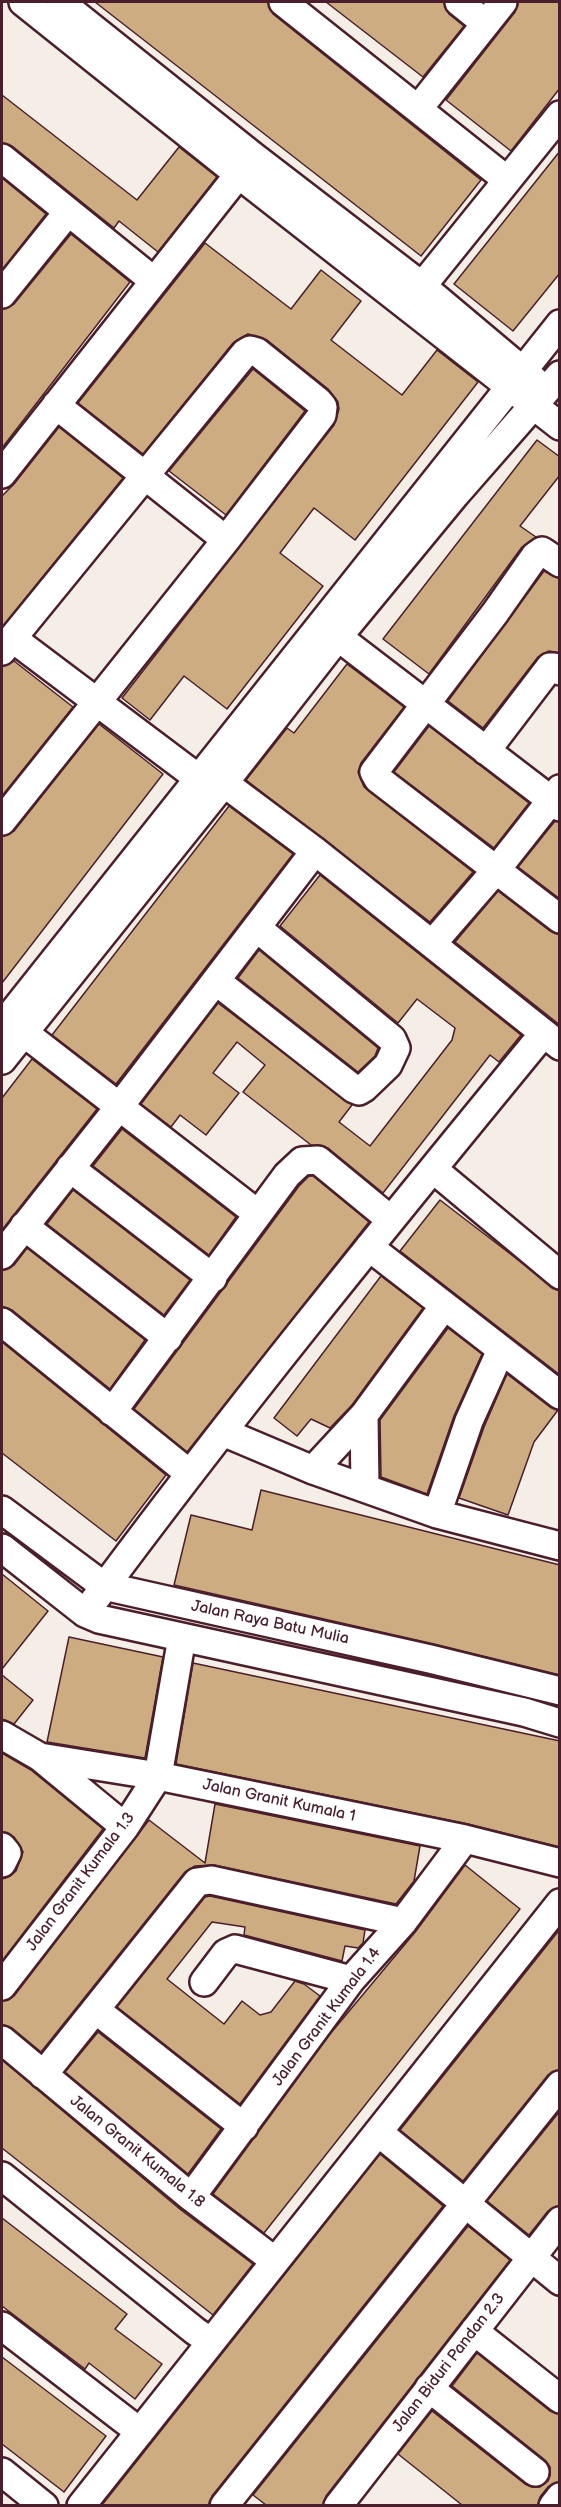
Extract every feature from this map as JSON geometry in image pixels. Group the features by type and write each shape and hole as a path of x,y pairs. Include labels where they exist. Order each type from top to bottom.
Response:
{"street":[{"path":"23,2 245,165 415,296 515,377 550,393 560,426"},
{"path":"60,2 245,165"},
{"path":"283,2 507,180"},
{"path":"459,2 485,23"},
{"path":"418,109 503,2"},
{"path":"415,296 560,115"},
{"path":"2,158 154,281"},
{"path":"2,474 245,165"},
{"path":"2,294 68,212"},
{"path":"2,1060 12,1029 211,780 515,377 560,324"},
{"path":"2,822 98,703 322,415 323,407 256,352 250,350 7,645 98,703 315,851 551,1040 433,1169 369,1247 190,1474 85,1613"},
{"path":"211,780 338,637 455,495 550,393"},
{"path":"56,405 226,540"},
{"path":"560,563 542,551 534,556 495,613 375,770 375,777 560,919"},
{"path":"338,637 486,751 557,798 432,944"},
{"path":"486,751 557,664"},
{"path":"2,1255 120,1107 315,851"},
{"path":"216,981 354,1089 359,1091 364,1088 388,1065 396,1048 392,1039 258,928"},
{"path":"12,1029 120,1107 258,1214"},
{"path":"112,1412 294,1167 309,1159 318,1160 391,1220"},
{"path":"70,1168 213,1278"},
{"path":"433,1169 560,1275"},
{"path":"24,1226 168,1338"},
{"path":"369,1247 560,1395"},
{"path":"313,1470 364,1415 444,1306"},
{"path":"2,1322 190,1474"},
{"path":"437,1514 469,1421 501,1350"},
{"path":"364,1415 365,1488"},
{"path":"223,1432 313,1470 437,1514 560,1546"},
{"name":"Jalan Raya Batu Mulia","path":"2,1510 104,1587 430,1659 560,1691"},
{"path":"2,1548 85,1613 99,1619 524,1712 560,1723"},
{"path":"158,1776 182,1638"},
{"name":"Jalan Granit Kumala 1","path":"2,1735 39,1757 158,1776 465,1839 560,1863"},
{"path":"39,1757 125,1827"},
{"name":"Jalan Granit Kumala 1.3","path":"2,1986 125,1827 158,1776"},
{"name":"Jalan Granit Kumala 1.4","path":"191,2197 351,1980 403,1922 465,1839"},
{"path":"2,1848 7,1853 2,1863"},
{"path":"43,2075 190,1888 202,1880 403,1922"},
{"path":"81,2505 560,1903"},
{"path":"204,1982 226,1953 235,1949 351,1980"},
{"path":"96,2010 244,2127"},
{"name":"Jalan Granit Kumala 1.8","path":"2,2040 191,2197 275,2261"},
{"path":"224,2505 560,2085"},
{"path":"378,2132 560,2281"},
{"path":"2,2176 211,2342"},
{"name":"Jalan Biduri Pandan 2.3","path":"340,2505 560,2221"},
{"path":"2,2326 140,2432"},
{"path":"474,2331 560,2400"},
{"path":"429,2388 534,2472"},
{"path":"2,2472 44,2505"},
{"path":"553,2505 560,2497"}],"building":[{"path":"95,2 268,2 273,14 481,180 421,256"},
{"path":"326,2 444,2 449,14 464,26 423,77"},
{"path":"518,2 560,2 560,88 511,151 446,100 515,12"},
{"path":"2,95 137,200 179,147 217,177 158,252 119,221 114,228 12,146 2,143"},
{"path":"560,151 560,273 513,331 454,284"},
{"path":"2,178 46,214 2,270"},
{"path":"71,234 130,282 2,448 2,309 14,304"},
{"path":"205,243 291,309 321,270 361,301 331,340 402,395 437,350 478,382 355,540 314,508 280,553 323,586 227,709 184,676 150,720 122,698 334,425 339,409 338,402 328,389 267,340 248,334 233,343 143,454 78,403"},
{"path":"253,369 305,411 226,515 169,471"},
{"path":"59,427 123,478 2,627 2,496"},
{"path":"537,440 560,457 560,475 520,526 536,537 522,547 429,674 383,639"},
{"path":"544,571 560,579 560,653 549,651 538,657 483,728 448,701"},
{"path":"14,661 73,707 2,796 2,666"},
{"path":"347,664 404,707 361,763 358,772 364,787 473,872 430,922 246,780 287,728 294,733"},
{"path":"99,724 163,774 2,983 2,836 14,831"},
{"path":"429,726 529,803 494,848 394,772"},
{"path":"229,806 293,854 116,1084 52,1035"},
{"path":"555,821 560,822 560,899 518,867"},
{"path":"320,875 521,1035 499,1062 490,1055 383,1193 328,1148 311,1145 243,1092 265,1065 237,1042 213,1073 239,1093 206,1135 180,1115 171,1127 141,1104 218,1003 352,1105 339,1122 370,1146 452,1040 455,1028 417,999 398,1023 280,926"},
{"path":"498,891 550,931 560,934 560,1025 455,942"},
{"path":"259,950 378,1048 375,1056 358,1072 238,978"},
{"path":"32,1059 97,1109 2,1230 2,1098"},
{"path":"122,1129 236,1217 209,1255 93,1166"},
{"path":"309,1176 313,1176 369,1222 187,1452 134,1409 299,1186"},
{"path":"73,1190 190,1280 164,1315 47,1224"},
{"path":"440,1200 560,1292 560,1375 400,1251"},
{"path":"27,1248 145,1340 110,1389 12,1310 2,1307 2,1270 14,1265"},
{"path":"381,1276 423,1308 352,1405 330,1428 311,1419 297,1436 274,1418"},
{"path":"448,1328 482,1354 454,1416 427,1494 381,1477 380,1420"},
{"path":"2,1342 166,1475 116,1541 2,1453"},
{"path":"507,1374 550,1407 558,1410 534,1442 508,1515 459,1498 484,1427"},
{"path":"261,1490 560,1565 560,1675 174,1585 191,1515 252,1530"},
{"path":"2,1574 48,1611 2,1669"},
{"path":"69,1637 163,1657 145,1758 47,1742"},
{"path":"193,1663 560,1741 560,1847 468,1824 176,1764"},
{"path":"2,1675 33,1700 14,1724 2,1719"},
{"path":"2,1753 31,1770 103,1829 2,1961 2,1879 16,1871 23,1852 14,1837 2,1832"},
{"path":"215,1804 420,1846 414,1881 396,1904 214,1865 195,1866 185,1872 41,2052 12,2028 2,2025 2,2001 14,1996 149,1820 205,1863"},
{"path":"465,1865 520,1909 264,2233 213,2194 330,2034 416,1931"},
{"path":"210,1896 365,1930 363,1943 358,1948 345,1946 342,1961 244,1935 245,1927 212,1922 167,1979 224,2024 242,2001 260,2015 271,2012 295,1981 304,1984 320,1996 240,2104 117,2007 205,1897"},
{"path":"560,1929 560,2070 548,2075 463,2181 400,2130"},
{"path":"98,2032 221,2129 188,2174 65,2072"},
{"path":"2,2060 181,2210 253,2264 213,2315 2,2148"},
{"path":"560,2111 560,2206 548,2211 529,2235 487,2201"},
{"path":"380,2154 443,2206 212,2496 209,2505 102,2505"},
{"path":"2,2218 127,2314 115,2329 162,2364 135,2399 89,2363 85,2369 2,2306"},
{"path":"468,2226 510,2260 326,2496 323,2505 266,2505 253,2495"},
{"path":"477,2353 550,2411 560,2414 560,2482 548,2487 540,2497 538,2505 462,2505 398,2454 432,2411 525,2484 540,2487 548,2481 550,2467 545,2460 452,2386"},
{"path":"2,2357 106,2436 64,2492 2,2444"}]}
